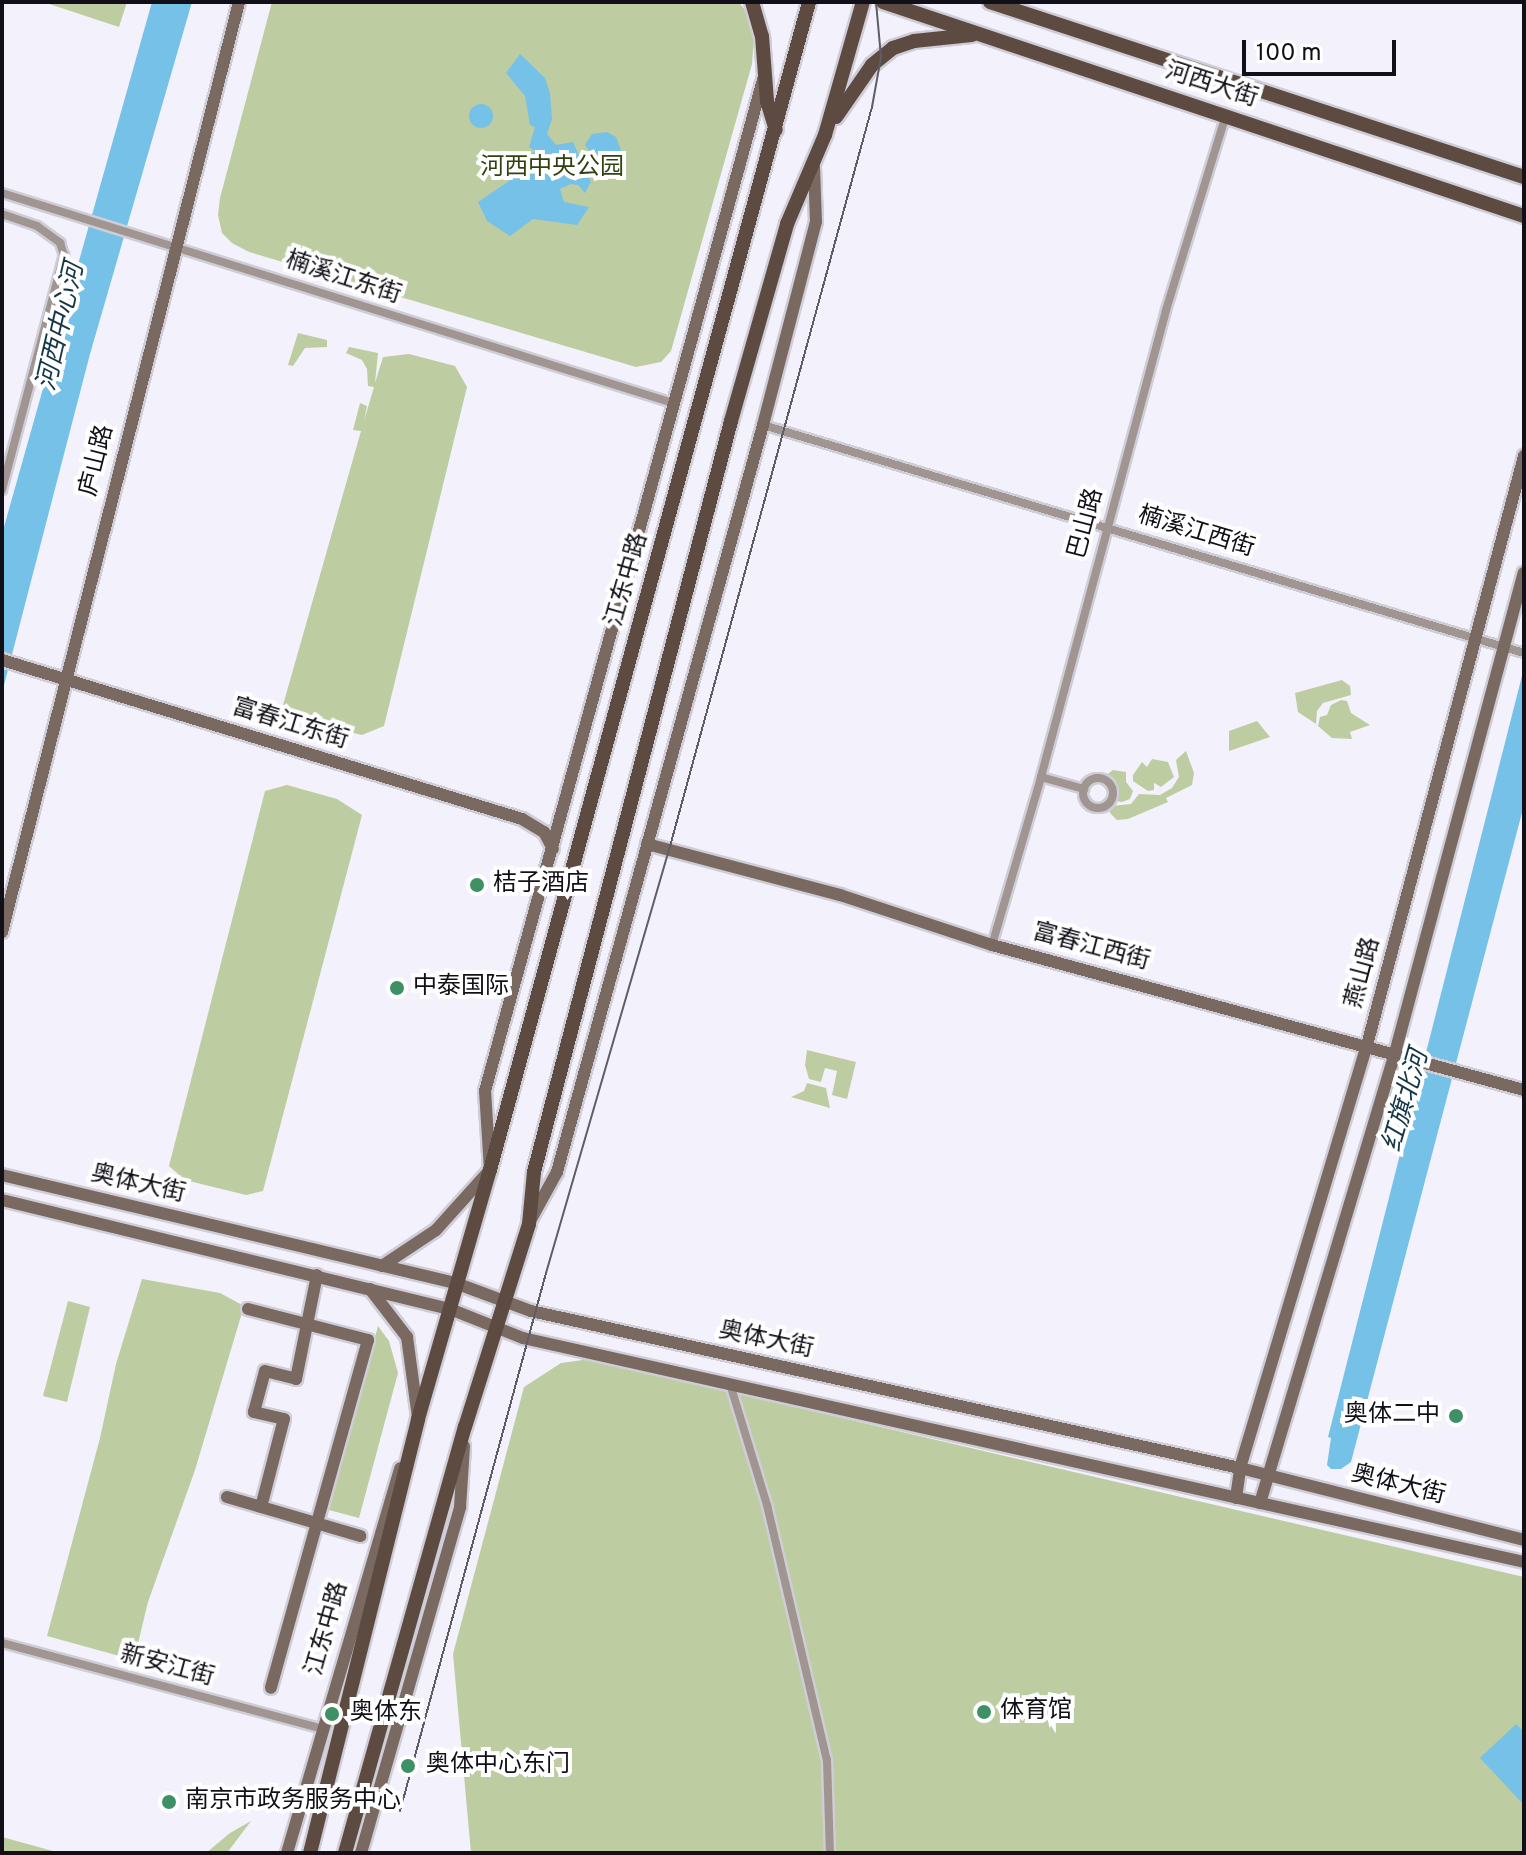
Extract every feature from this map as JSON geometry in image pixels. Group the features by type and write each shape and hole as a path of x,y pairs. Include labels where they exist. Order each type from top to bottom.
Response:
{"main road":[{"name":"庐山路","path":"2,932 239,2"},
{"path":"752,2 762,36 767,101 776,132"},
{"name":"江东中路","path":"310,1853 418,1419 490,1170 580,833 776,132 809,2"},
{"path":"345,1853 465,1427 529,1224 534,1172 731,421 787,224 814,167 825,135 863,2"},
{"name":"河西大街","path":"883,2 1524,216"},
{"name":"河西大街","path":"990,2 1524,177"},
{"path":"825,135 872,65 893,48 943,36 983,35"},
{"name":"江东中路","path":"490,1170 485,1091 765,73"},
{"path":"529,1224 557,1172 763,425 816,222 814,167"},
{"name":"燕山路","path":"1236,1498 1240,1468 1367,1045 1524,456"},
{"path":"1260,1503 1395,1053 1524,573"},
{"name":"富春江东街","path":"2,660 522,819 544,832 553,849"},
{"name":"富春江西街","path":"647,844 840,895 992,945 1524,1090"},
{"path":"382,1266 436,1230 490,1170"},
{"name":"奥体大街","path":"2,1175 458,1284 531,1311 1240,1468 1524,1540"},
{"name":"奥体大街","path":"2,1200 450,1309 523,1338 1524,1562"},
{"path":"261,1507 284,1419 254,1412 265,1371 296,1379 317,1275"},
{"path":"370,1289 407,1337 418,1419"},
{"path":"248,1309 368,1340 271,1688"},
{"name":"江东中路","path":"287,1853 389,1498 418,1419"},
{"path":"361,1853 460,1507 465,1427"},
{"path":"227,1497 360,1536"}],"street":[{"name":"巴山路","path":"992,945 1041,777 1166,310 1226,114"},
{"name":"楠溪江东街","path":"2,193 673,403"},
{"path":"2,214 37,226 60,243 64,255 2,490"},
{"name":"楠溪江西街","path":"763,425 1524,653"},
{"path":"1041,777 1084,789"},
{"path":"730,1384 767,1505 827,1760 830,1853"},
{"name":"新安江街","path":"2,1643 322,1729"}],"green space":[{"path":"43,2 127,2 119,27"},
{"name":"河西中央公园","path":"272,2 739,2 747,13 754,37 752,64 671,351 661,362 636,367 249,252 232,243 222,233 218,215 220,198"},
{"path":"298,333 327,340 327,347 305,348 293,366 288,365"},
{"path":"349,347 378,353 375,383 383,357 409,354 455,366 467,387 384,726 362,735 303,721 283,705 361,431 353,430 360,403 367,406 364,421 374,387 368,386 367,369 362,360 346,353"},
{"path":"1342,680 1350,686 1351,695 1323,703 1317,711 1316,724 1298,712 1295,693"},
{"path":"1341,700 1347,701 1351,713 1370,725 1350,732 1352,739 1332,738 1318,726 1320,717 1327,715 1331,705"},
{"path":"1257,721 1270,737 1229,751 1229,731"},
{"path":"1186,751 1194,773 1192,785 1166,798 1168,802 1128,819 1117,820 1111,814 1108,809 1112,806 1131,804 1139,794 1160,795 1172,788 1179,777 1176,760"},
{"path":"1152,759 1168,762 1174,777 1161,787 1154,783 1154,790 1148,791 1133,781 1133,775 1142,762 1147,767"},
{"path":"1113,770 1126,772 1126,782 1133,791 1130,799 1116,801 1115,784 1105,776"},
{"path":"287,785 337,799 362,815 263,1191 246,1195 185,1180 169,1166 265,791"},
{"path":"807,1050 856,1062 847,1099 832,1095 837,1071 825,1068 821,1082 809,1079 805,1065"},
{"path":"807,1083 826,1088 830,1108 791,1097 804,1091"},
{"path":"142,1279 220,1293 244,1306 195,1470 148,1602 134,1660 47,1636 100,1438 116,1364"},
{"path":"68,1301 90,1307 67,1402 43,1396"},
{"path":"378,1326 389,1341 398,1373 359,1518 329,1510"},
{"path":"590,1359 1524,1577 1524,1853 471,1853 453,1654 524,1387 561,1363"},
{"path":"251,1821 227,1853 206,1853 230,1833"},
{"path":"2,1837 60,1853 2,1853"}],"water":[{"name":"河西中心河","path":"152,2 192,2 90,354 2,693 2,534"},
{"path":"520,54 545,78 550,93 552,119 547,134 556,145 573,142 591,182 585,193 578,185 571,184 560,189 564,202 589,207 577,225 533,219 510,236 487,221 478,202 522,172 518,165 535,151 529,147 535,127 530,125 525,96 506,73"},
{"path":"481,104 489,108 493,116 489,124 481,128 473,124 469,116 473,108"},
{"path":"607,132 616,137 623,156 611,171 605,171 585,145 592,134"},
{"path":"1524,668 1524,805 1351,1462 1341,1469 1331,1469 1327,1465 1331,1438 1328,1437"},
{"path":"1516,1724 1524,1732 1524,1805 1480,1758"}],"tram line":[{"path":"400,1811 546,1273 669,850 872,107 881,57 876,2"}],"place":[{"name":"桔子酒店","path":"477,885"},
{"name":"中泰国际","path":"397,988"},
{"name":"奥体二中","path":"1456,1416"},
{"name":"体育馆","path":"984,1712"},
{"name":"奥体东","path":"332,1714"},
{"name":"奥体中心东门","path":"408,1766"},
{"name":"南京市政务服务中心","path":"169,1802"}],"water label":[{"name":"红旗北河","path":"1407,1101"}]}
